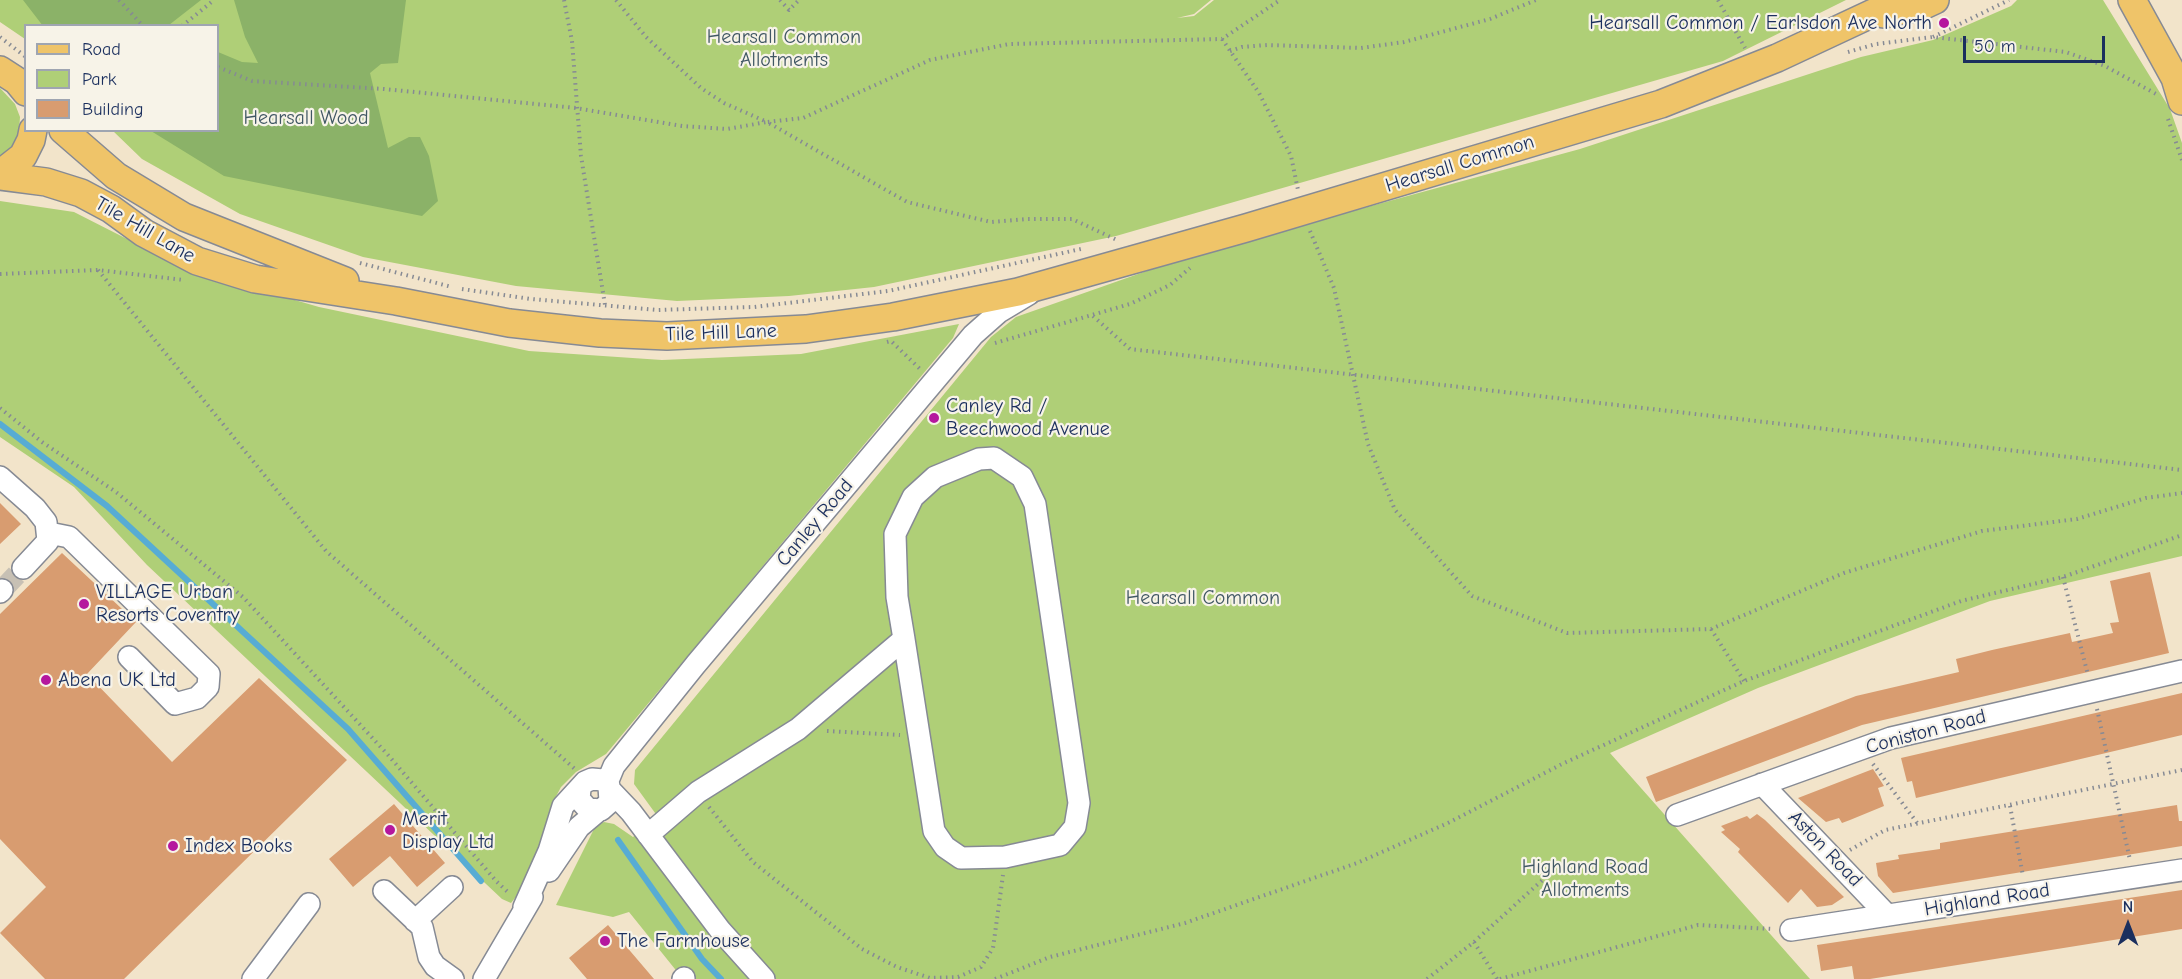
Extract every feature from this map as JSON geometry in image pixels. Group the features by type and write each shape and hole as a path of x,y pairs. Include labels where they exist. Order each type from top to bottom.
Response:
{"main road":[{"name":"Hearsall Common","path":"1046,285 1660,104 1755,68 1900,0"},
{"name":"Hearsall Common","path":"1865,18 1920,7 1935,0"},
{"path":"2132,0 2174,94"},
{"path":"0,70 24,89"},
{"path":"0,175 23,156 33,132"},
{"name":"Tile Hill Lane","path":"65,132 116,177 184,217 396,301"},
{"name":"Tile Hill Lane","path":"0,175 46,182 81,193 111,209 144,233 220,270 255,279 396,301 509,323 600,333 689,336 806,329 893,317 1046,285"}],"street":[{"name":"Canley Road","path":"524,907 579,827 605,798 614,766 696,664 973,335 999,312 1046,285"},
{"path":"994,458 1022,477 1035,504 1079,803 1075,827 1060,844 1005,857 961,858 945,847 934,831 919,736 897,597 895,534 913,497 935,477 968,463 994,458"},
{"path":"0,477 35,508 46,522 49,533 48,541 23,568"},
{"path":"49,533 69,537 209,674 208,687 197,698 175,704 129,657"},
{"path":"648,835 698,792 798,729 904,639"},
{"name":"Coniston Road","path":"1677,815 1891,738 2182,671"},
{"path":"605,798 588,809 582,804 582,785 596,778 605,798 648,835 720,930 764,979"},
{"name":"Aston Road","path":"1762,784 1887,915"},
{"name":"Canley Road","path":"484,979 524,907 549,851 563,806 582,785"},
{"name":"Highland Road","path":"1791,930 2182,870"},
{"path":"415,921 452,887"},
{"path":"384,891 422,927 429,957 435,966 453,979"},
{"path":"253,979 309,904"}],"path":[{"path":"119,0 141,24"},
{"path":"184,24 214,0"},
{"path":"564,0 572,41 576,108 591,229 605,305"},
{"path":"616,0 646,37 701,88 724,103 767,122 907,202 991,222 1072,219 1117,240"},
{"path":"780,0 789,10 799,0"},
{"path":"219,67 252,81 384,89 576,108 682,126 728,129 803,118 930,60 1009,44 1222,39 1280,0"},
{"path":"1230,51 1242,47 1267,45 1361,48 1404,42 1490,18 1536,0"},
{"path":"1718,0 1735,26 1755,68"},
{"path":"2009,0 1932,37 2066,52 2174,94 2182,159"},
{"path":"0,37 24,55"},
{"path":"1222,39 1259,93 1290,156 1302,211 1334,288 1351,375 1368,444 1395,510 1472,596 1567,633 1711,629 1844,573 1982,531 2077,519 2146,498 2182,493"},
{"path":"1106,243 1128,237"},
{"path":"358,262 458,288 531,299 658,310 803,303 888,291 1085,248"},
{"path":"98,270 326,551 579,772 582,785"},
{"path":"0,274 98,270 191,280"},
{"path":"1092,315 1130,349 2182,470"},
{"path":"0,408 42,442 116,492 243,597 388,755 497,882 524,907"},
{"path":"995,979 1050,957 1185,922 1358,863 1448,823 1572,759 1744,681 1961,601 2063,578 2182,535"},
{"path":"2063,578 2115,783 2134,878"},
{"path":"1711,629 1744,681"},
{"path":"798,729 919,736"},
{"path":"1861,748 1918,824"},
{"path":"1833,859 1885,830 2182,770"},
{"path":"698,792 753,862 862,949 897,967 930,978 964,979"},
{"path":"2010,806 2026,894"},
{"path":"957,978 981,967 993,948 1005,857"},
{"path":"1427,979 1474,942 1559,865"},
{"path":"1474,942 1498,979 1698,925 1791,930"}],"green space":[{"name":"Hearsall Common Allotments","path":"0,0 1211,0 1194,14 1177,18 1194,16 1214,0 1846,0 1723,61 1116,236 874,287 789,296 677,301 516,286 363,257 240,214 142,159 114,132 219,132 219,24 24,24 24,38 0,22"},
{"path":"23,0 201,0 170,24 41,24"},
{"name":"Hearsall Wood","path":"234,0 406,0 398,63 381,64 370,73 388,148 409,137 420,137 429,156 438,201 422,216 224,176 153,132 219,132 219,52 242,62 258,63 245,37"},
{"name":"Hearsall Common","path":"2017,0 2103,0 2170,109 2182,143 2182,556 1990,601 1758,688 1610,753 1810,979 683,979 629,912 613,917 556,905 595,827 604,822 614,824 633,837 658,817 634,784 635,770 991,337 1016,317 1195,254 1580,149 1861,57 1933,40 2011,6"},
{"path":"0,88 15,104 20,117 19,131 14,144 0,159"},
{"path":"0,201 74,212 184,268 319,307 529,351 662,360 801,354 959,324 953,338 606,754 576,772 561,787 551,806 543,843 523,888 511,903 502,899 147,565 74,487 0,437"}],"building":[{"path":"0,503 21,524 0,544"},
{"path":"62,553 136,622 87,674 172,762 259,678 347,760 124,979 45,979 0,933 46,887 0,839 0,614"},
{"path":"2150,572 2169,653 1862,725 1656,802 1646,777 1856,696 1959,672 1956,659 2070,633 2072,642 2113,633 2110,623 2119,622 2110,581"},
{"path":"2182,693 2182,735 1916,798 1912,781 1907,782 1901,758"},
{"path":"1873,769 1884,786 1878,788 1884,806 1850,820 1842,823 1839,818 1826,822 1798,798"},
{"name":"Merit Display Ltd","path":"394,804 445,863 417,887 390,856 353,887 329,859"},
{"path":"2177,805 2179,821 2182,821 2182,846 1893,893 1878,876 1876,863 1899,859 1898,855 1940,849 1940,843"},
{"path":"1757,814 1844,897 1832,905 1817,907 1801,889 1788,903 1738,852 1740,849 1721,832 1725,830 1721,826 1747,816 1750,819"},
{"path":"2182,890 2182,929 1870,979 1854,979 1852,966 1821,971 1817,945"},
{"name":"The Farmhouse","path":"608,925 654,979 587,979 569,958"}],"waterway":[{"path":"0,424 107,506 348,729 481,881"},
{"path":"618,840 702,959 721,979"}],"tunnel":[{"path":"2,590 23,568"}],"place":[{"name":"Hearsall Common / Earlsdon Ave North","path":"1944,23"},
{"name":"Canley Rd / Beechwood Avenue","path":"934,418"},
{"name":"VILLAGE Urban Resorts Coventry","path":"84,604"},
{"name":"Abena UK Ltd","path":"46,680"},
{"name":"Merit Display Ltd","path":"390,830"},
{"name":"Index Books","path":"173,846"},
{"name":"The Farmhouse","path":"605,941"}],"park label":[{"name":"Highland Road Allotments","path":"1585,878"}]}
